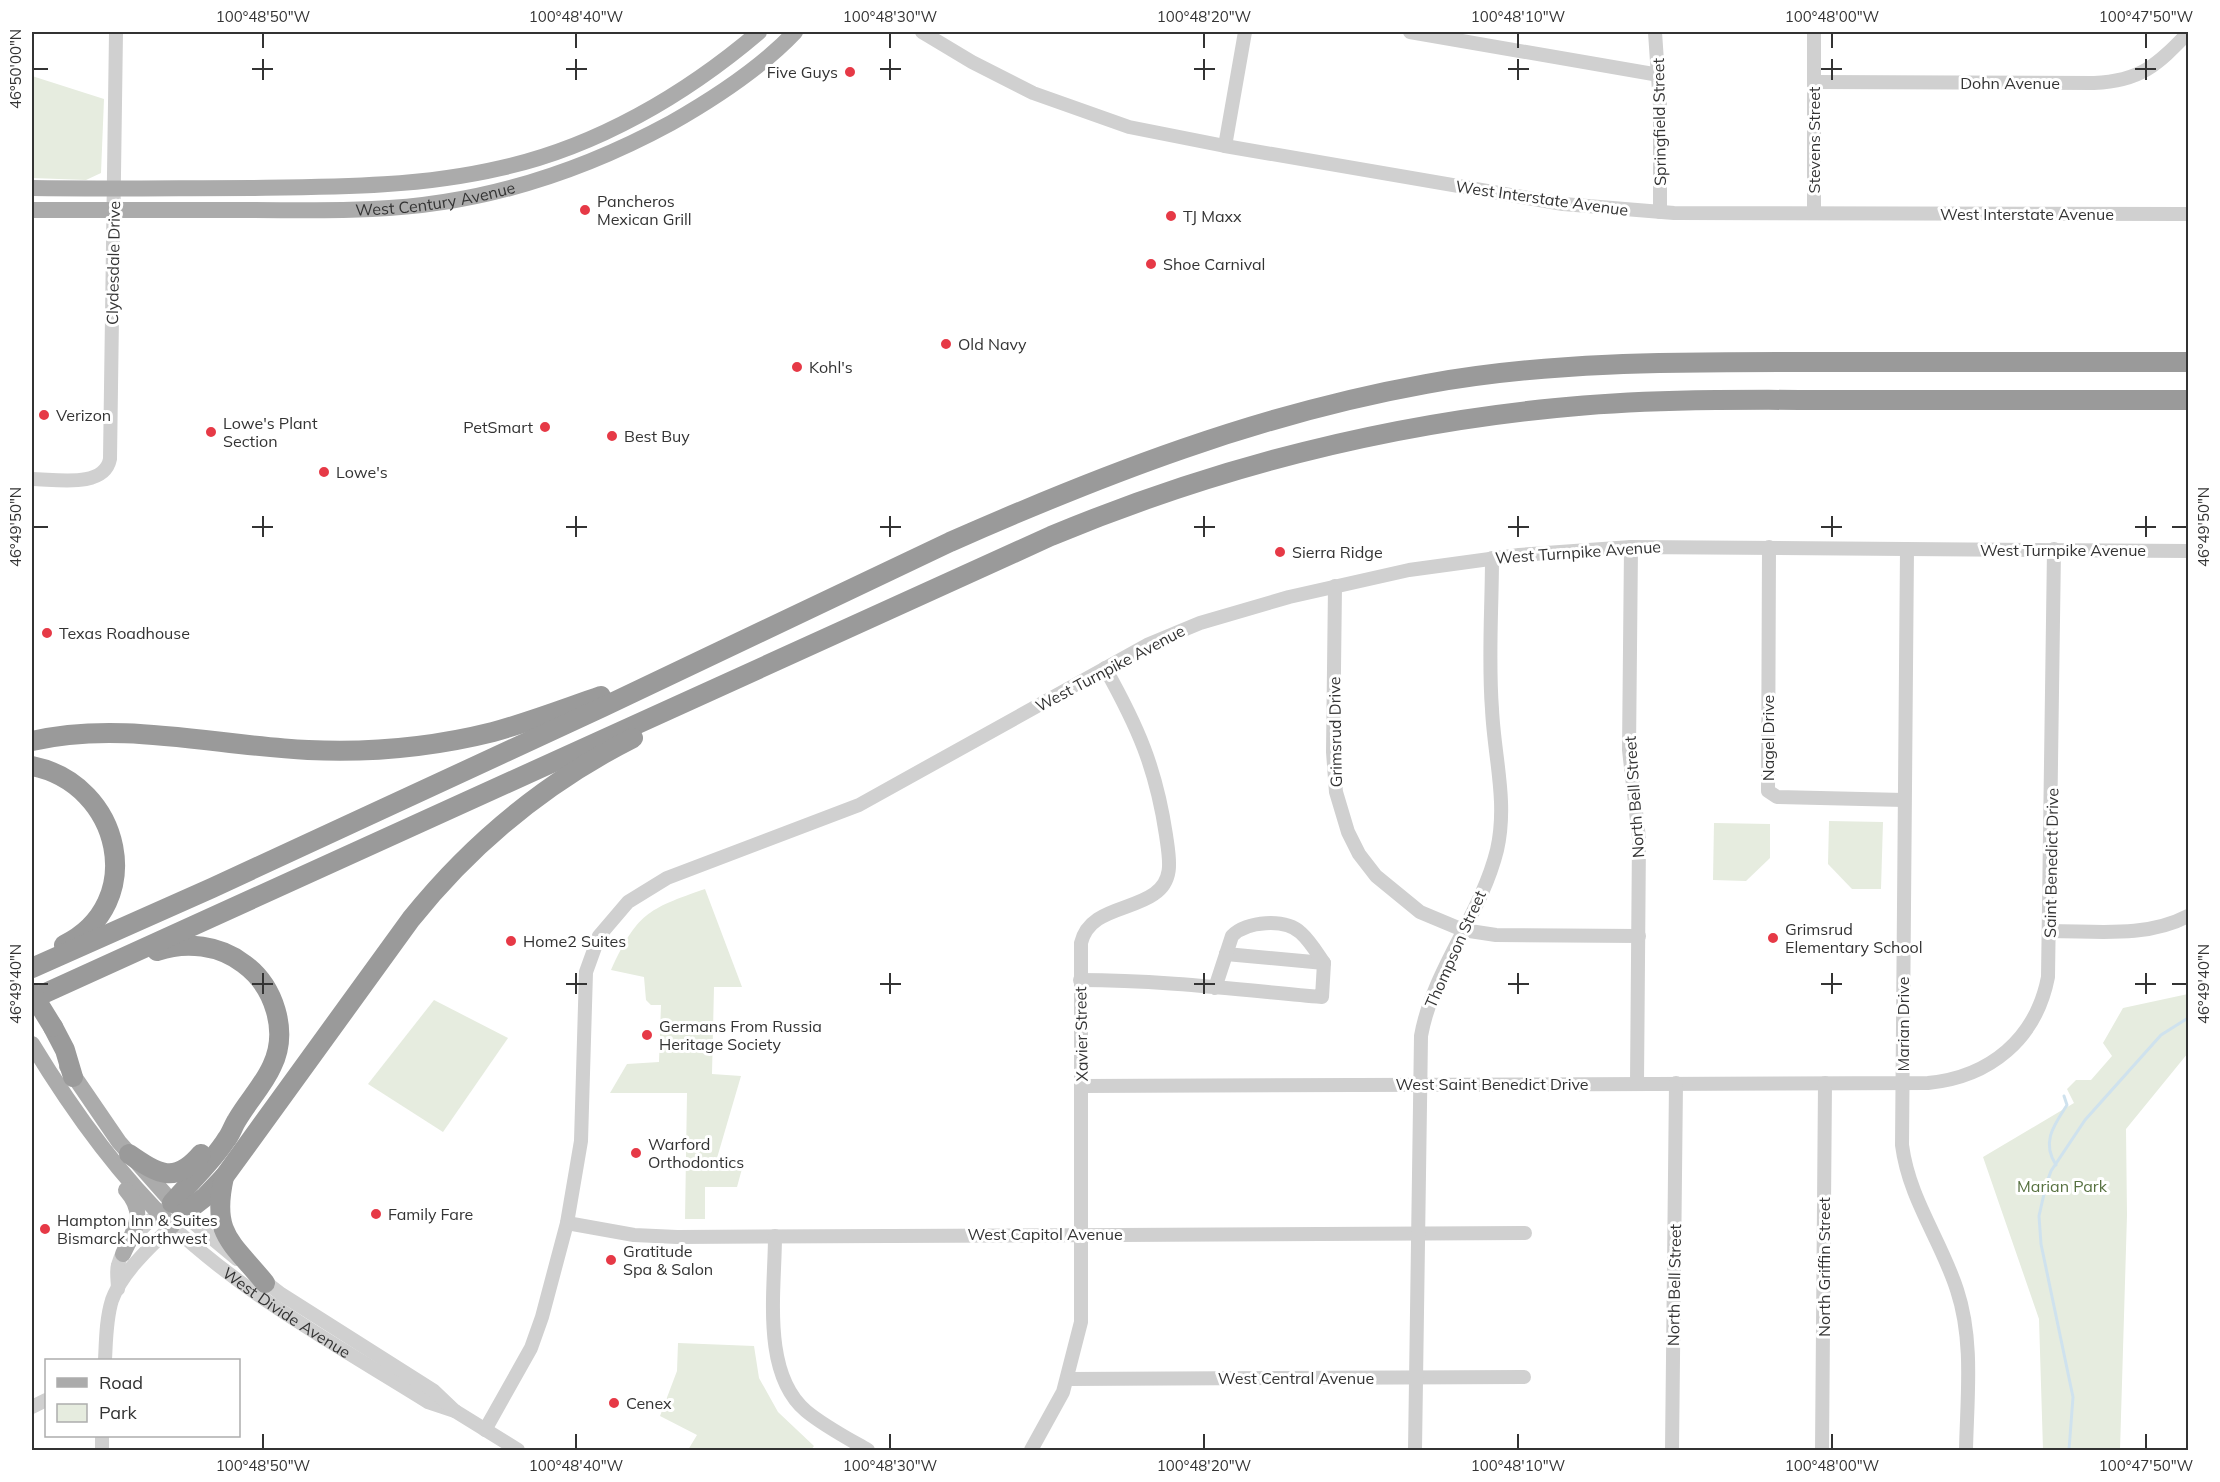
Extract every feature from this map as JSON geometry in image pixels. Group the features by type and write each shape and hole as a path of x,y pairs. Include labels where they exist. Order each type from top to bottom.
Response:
{"highway":[{"path":"32,968 212,888 603,707 950,542 1117,470 1210,438 1289,415 1427,383 1567,368 1711,362 2188,362"},
{"path":"32,999 1004,557 1121,508 1229,472 1360,438 1488,416 1593,405 1683,400 2188,400"},
{"path":"172,1214 205,1197 224,1177 411,919 462,862 521,809 568,776 624,743 859,630 1004,557"},
{"path":"32,741 106,733 310,750 377,750 430,745 495,731 622,689 702,658"},
{"path":"32,766 64,776 89,795 106,822 114,855 112,882 97,916 68,943 32,960"},
{"path":"32,1009 170,947 205,947 232,956 247,966 265,985 272,998 279,1030 277,1053 273,1064 259,1090 237,1119 226,1141 172,1214"},
{"path":"32,993 49,1030 66,1050 73,1077"},
{"path":"121,1158 157,1172 172,1174 180,1172 196,1161 221,1130 237,1119"},
{"path":"224,1177 220,1207 224,1232 232,1247 265,1283"}],"main road":[{"name":"West Century Avenue","path":"32,188 363,187 439,179 500,168 572,146 638,116 701,75 759,32"},
{"name":"West Century Avenue","path":"32,210 374,209 444,202 513,188 590,162 639,140 696,109 713,99 780,48 795,32"},
{"path":"32,1009 49,1030"},
{"name":"West Divide Avenue","path":"32,1044 79,1118 121,1158 172,1214"},
{"name":"West Divide Avenue","path":"73,1077 121,1158"},
{"path":"121,1158 126,1190 137,1203 139,1215 123,1254"}],"street":[{"name":"Clydesdale Drive","path":"32,479 84,479 101,474 110,459 116,32"},
{"path":"1226,146 1245,32"},
{"path":"1410,32 1659,75"},
{"name":"Springfield Street","path":"1655,32 1659,75 1660,213"},
{"name":"Stevens Street","path":"1814,32 1814,213"},
{"name":"Dohn Avenue","path":"1814,82 2114,82 2148,71 2160,63 2188,33"},
{"name":"West Interstate Avenue","path":"931,34 1000,78 1070,108 1129,127 1563,204 1660,213 2188,214"},
{"name":"West Turnpike Avenue","path":"486,1430 535,1338 567,1222 583,1121 586,972 599,936 616,913 640,892 667,878 814,824 873,798 1164,637 1200,623 1335,586 1492,558 1631,547 2188,551"},
{"name":"North Bell Street","path":"1631,547 1629,741 1639,828 1637,1083"},
{"name":"Nagel Drive","path":"1769,547 1768,791 1777,797 1904,800"},
{"name":"Marian Drive","path":"1907,549 1902,1138 1907,1173 1915,1199 1952,1276 1962,1306 1967,1358 1966,1450"},
{"name":"Saint Benedict Drive","path":"1902,1083 1942,1082 1971,1074 1996,1061 2016,1044 2032,1023 2045,993 2050,961 2054,549"},
{"name":"Thompson Street","path":"1415,1450 1421,1036 1434,990 1490,872 1501,823 1501,788 1491,700 1492,558"},
{"name":"Grimsrud Drive","path":"1335,586 1333,765 1343,820 1359,854 1386,887 1420,912 1463,930 1496,935 1639,936"},
{"name":"Xavier Street","path":"1030,1450 1052,1416 1068,1379 1082,1322 1081,943 1089,927 1105,915 1152,896 1162,888 1169,872 1162,807 1152,765 1139,731 1106,668"},
{"path":"2050,931 2137,931 2168,924 2188,916"},
{"path":"1080,980 1322,997 1324,963 1301,932 1290,927 1257,923 1238,930 1232,936 1215,988"},
{"path":"1226,954 1324,963"},
{"name":"North Bell Street","path":"1672,1450 1676,1083"},
{"name":"North Griffin Street","path":"1822,1450 1825,1083"},
{"name":"West Saint Benedict Drive","path":"1081,1086 1902,1083"},
{"path":"118,1289 117,1266 123,1254 172,1214"},
{"path":"105,1359 106,1329 112,1300 172,1214"},
{"name":"West Divide Avenue","path":"172,1214 265,1283 434,1391 455,1411 518,1450"},
{"name":"West Divide Avenue","path":"172,1214 217,1265 266,1302 428,1402 455,1411"},
{"name":"West Capitol Avenue","path":"567,1222 634,1235 1525,1233"},
{"path":"775,1236 775,1345 782,1379 791,1395 805,1410 868,1450"},
{"name":"West Central Avenue","path":"1068,1379 1524,1377"}],"green space":[{"path":"32,76 104,99 101,173 86,180 32,178"},
{"path":"1829,821 1883,822 1881,889 1852,889 1828,864"},
{"path":"1714,823 1770,824 1770,858 1746,881 1713,880"},
{"path":"705,889 742,987 714,987 712,1074 741,1076 717,1158 743,1165 737,1187 705,1187 705,1219 685,1219 687,1093 610,1093 627,1064 659,1062 661,1005 651,1005 646,1000 644,977 611,970 628,937 646,916 670,902"},
{"name":"Marian Park","path":"2188,994 2188,1053 2126,1129 2127,1215 2120,1450 2043,1450 2039,1319 1983,1157 2074,1103 2067,1089 2076,1080 2091,1080 2112,1056 2103,1043 2123,1008"},
{"path":"434,1000 508,1038 443,1132 368,1084"},
{"path":"678,1343 754,1346 759,1378 778,1412 814,1446 811,1450 688,1450 697,1435 660,1416 677,1371"}],"waterway":[{"path":"2069,1450 2073,1397 2041,1244 2039,1216 2046,1185 2051,1171 2085,1120 2161,1035 2188,1018"},
{"path":"2056,1165 2049,1141 2067,1105 2064,1096"}],"place":[{"name":"Five Guys","path":"850,72"},
{"name":"Pancheros Mexican Grill","path":"585,210"},
{"name":"TJ Maxx","path":"1171,216"},
{"name":"Shoe Carnival","path":"1151,264"},
{"name":"Old Navy","path":"946,344"},
{"name":"Kohl's","path":"797,367"},
{"name":"Verizon","path":"44,415"},
{"name":"PetSmart","path":"545,427"},
{"name":"Lowe's Plant Section","path":"211,432"},
{"name":"Best Buy","path":"612,436"},
{"name":"Lowe's","path":"324,472"},
{"name":"Sierra Ridge","path":"1280,552"},
{"name":"Texas Roadhouse","path":"47,633"},
{"name":"Grimsrud Elementary School","path":"1773,938"},
{"name":"Home2 Suites","path":"511,941"},
{"name":"Germans From Russia Heritage Society","path":"647,1035"},
{"name":"Warford Orthodontics","path":"636,1153"},
{"name":"Family Fare","path":"376,1214"},
{"name":"Hampton Inn & Suites Bismarck Northwest","path":"45,1229"},
{"name":"Gratitude Spa & Salon","path":"611,1260"},
{"name":"Cenex","path":"614,1403"}]}
